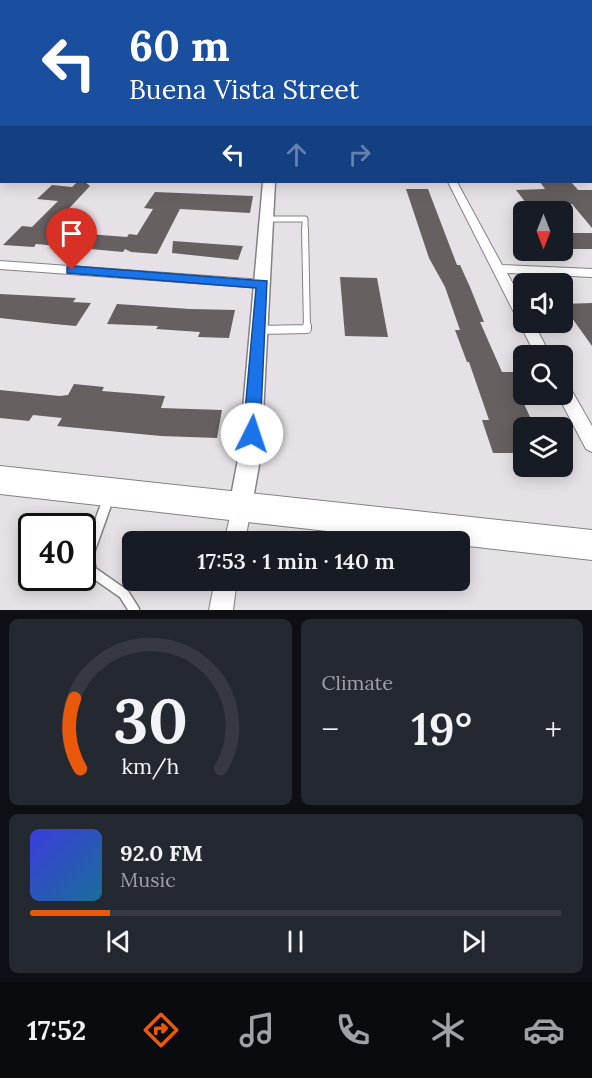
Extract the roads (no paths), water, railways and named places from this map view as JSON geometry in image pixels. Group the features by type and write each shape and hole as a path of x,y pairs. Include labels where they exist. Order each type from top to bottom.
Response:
{"main road":[{"path":"0,480 592,545"}],"street":[{"path":"236,531 250,454 269,183"},
{"path":"453,183 513,298"},
{"path":"0,264 262,284"},
{"path":"497,269 592,273"},
{"path":"571,405 592,442"},
{"path":"221,610 224,591"}],"lane":[{"path":"259,330 307,329 305,219 266,219"},
{"path":"111,492 88,555 91,571 124,594 134,610"}]}
